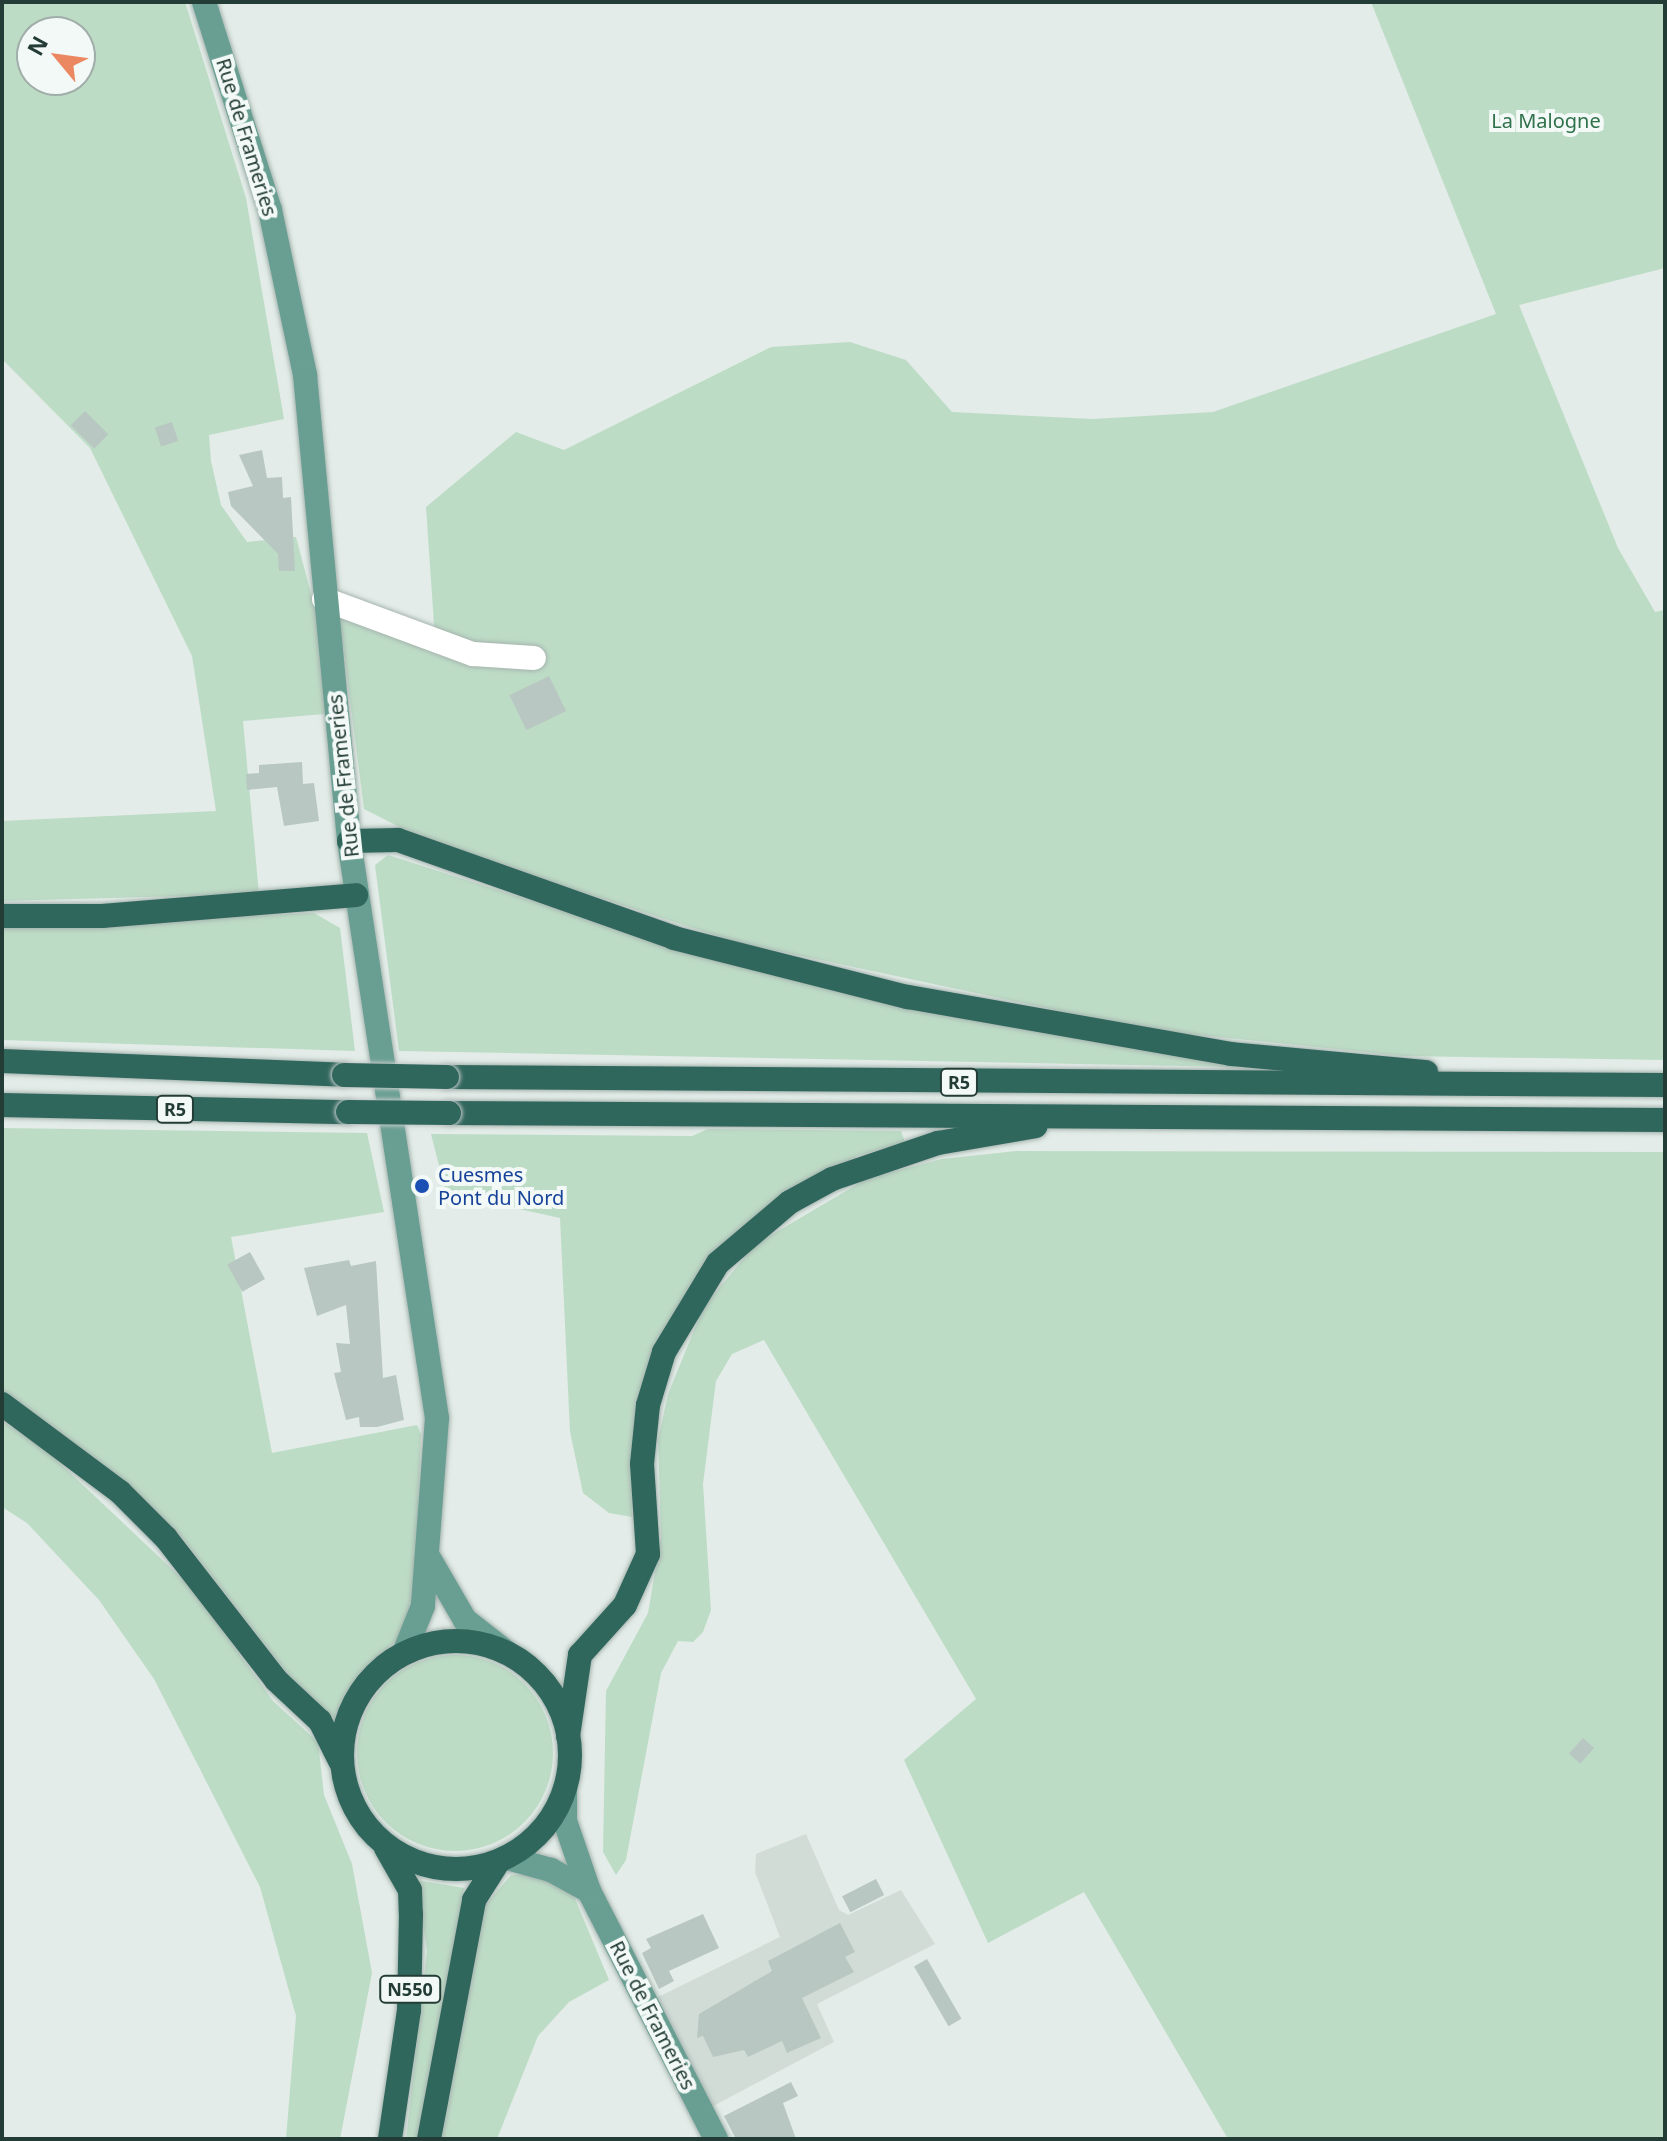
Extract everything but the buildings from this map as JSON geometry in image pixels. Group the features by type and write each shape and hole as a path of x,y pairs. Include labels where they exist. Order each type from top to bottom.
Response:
{"highway":[{"path":"349,841 398,840 674,938 908,997 1231,1054 1428,1072 1470,1086"},
{"path":"2,916 102,916 356,895"},
{"name":"R5","path":"2,1061 447,1077 1665,1085"},
{"name":"R5","path":"2,1105 348,1112 1061,1119 1665,1120"},
{"path":"2,1404 120,1492 166,1538 276,1680 320,1721 341,1765 355,1810 385,1846 439,1868 502,1860 543,1829 565,1788 568,1736 580,1655 625,1605 648,1554 642,1464 648,1405 664,1352 718,1263 790,1202 871,1163 1061,1119"},
{"path":"341,1765 356,1699 404,1653 445,1641 506,1652 547,1687 568,1736"},
{"name":"N550","path":"385,1846 410,1890 411,1914 409,2010 390,2139"},
{"name":"N550","path":"429,2139 474,1900 502,1860"}],"main road":[{"name":"Rue de Frameries","path":"204,2 270,210 305,375 349,841 437,1418 429,1558 423,1606 404,1653"},
{"path":"429,1558 465,1620 506,1652"},
{"name":"Rue de Frameries","path":"565,1788 565,1821 589,1891 716,2139"},
{"path":"502,1860 551,1870 589,1891"}],"street":[{"path":"324,599 473,654 534,658"}],"shaded area":[{"path":"806,1834 839,1910 848,1915 901,1890 935,1944 817,2004 834,2042 702,2112 646,2003 780,1937 755,1872 756,1854"}],"green space":[{"path":"2,2 185,2 246,198 284,419 209,435 211,461 221,505 247,542 296,537 314,605 327,624 336,713 243,721 259,894 2,901 2,821 216,811 192,656 90,448 2,359"},
{"name":"La Malogne","path":"1371,2 1665,2 1665,268 1519,305 1618,548 1655,612 1665,610 1665,1060 1403,1056 1150,1030 736,942 429,842 364,809 339,614 435,639 426,507 516,432 564,450 771,347 850,342 906,360 952,412 1093,419 1213,412 1496,314"},
{"path":"388,855 576,915 1237,1061 1237,1067 399,1051 375,865"},
{"path":"314,913 340,928 355,1051 2,1040 2,927"},
{"path":"2,1128 367,1133 384,1212 231,1237 272,1453 417,1425 421,1434 414,1605 401,1636 363,1671 335,1719 293,1681 181,1536 120,1477 2,1391"},
{"path":"708,1129 901,1131 905,1142 857,1156 745,1224 635,1431 632,1517 609,1513 583,1493 570,1432 560,1218 446,1193 431,1134 692,1136"},
{"path":"1016,1151 1665,1152 1665,2139 1228,2139 1084,1892 988,1943 904,1760 976,1699 764,1340 732,1354 716,1381 703,1484 711,1610 703,1632 693,1642 678,1641 661,1673 626,1860 616,1875 603,1852 606,1691 648,1613 661,1537 658,1440 668,1394 704,1306 756,1244 868,1178 942,1159"},
{"path":"2,1421 47,1451 191,1587 273,1701 318,1742 324,1795 352,1864 372,1973 340,2139 286,2139 296,2016 260,1887 154,1679 99,1600 27,1523 2,1507"},
{"path":"455,1655 493,1662 524,1684 546,1715 553,1753 546,1791 524,1822 493,1844 455,1851 417,1844 386,1822 364,1791 357,1753 364,1715 386,1684 417,1662"},
{"path":"532,1874 571,1889 609,1980 569,2002 538,2036 497,2139 442,2139 486,1904 511,1875"},
{"path":"417,1880 464,1888 431,2075 416,2139 406,2139 427,1951"}],"place":[{"name":"Cuesmes Pont du Nord","path":"422,1186"}]}
